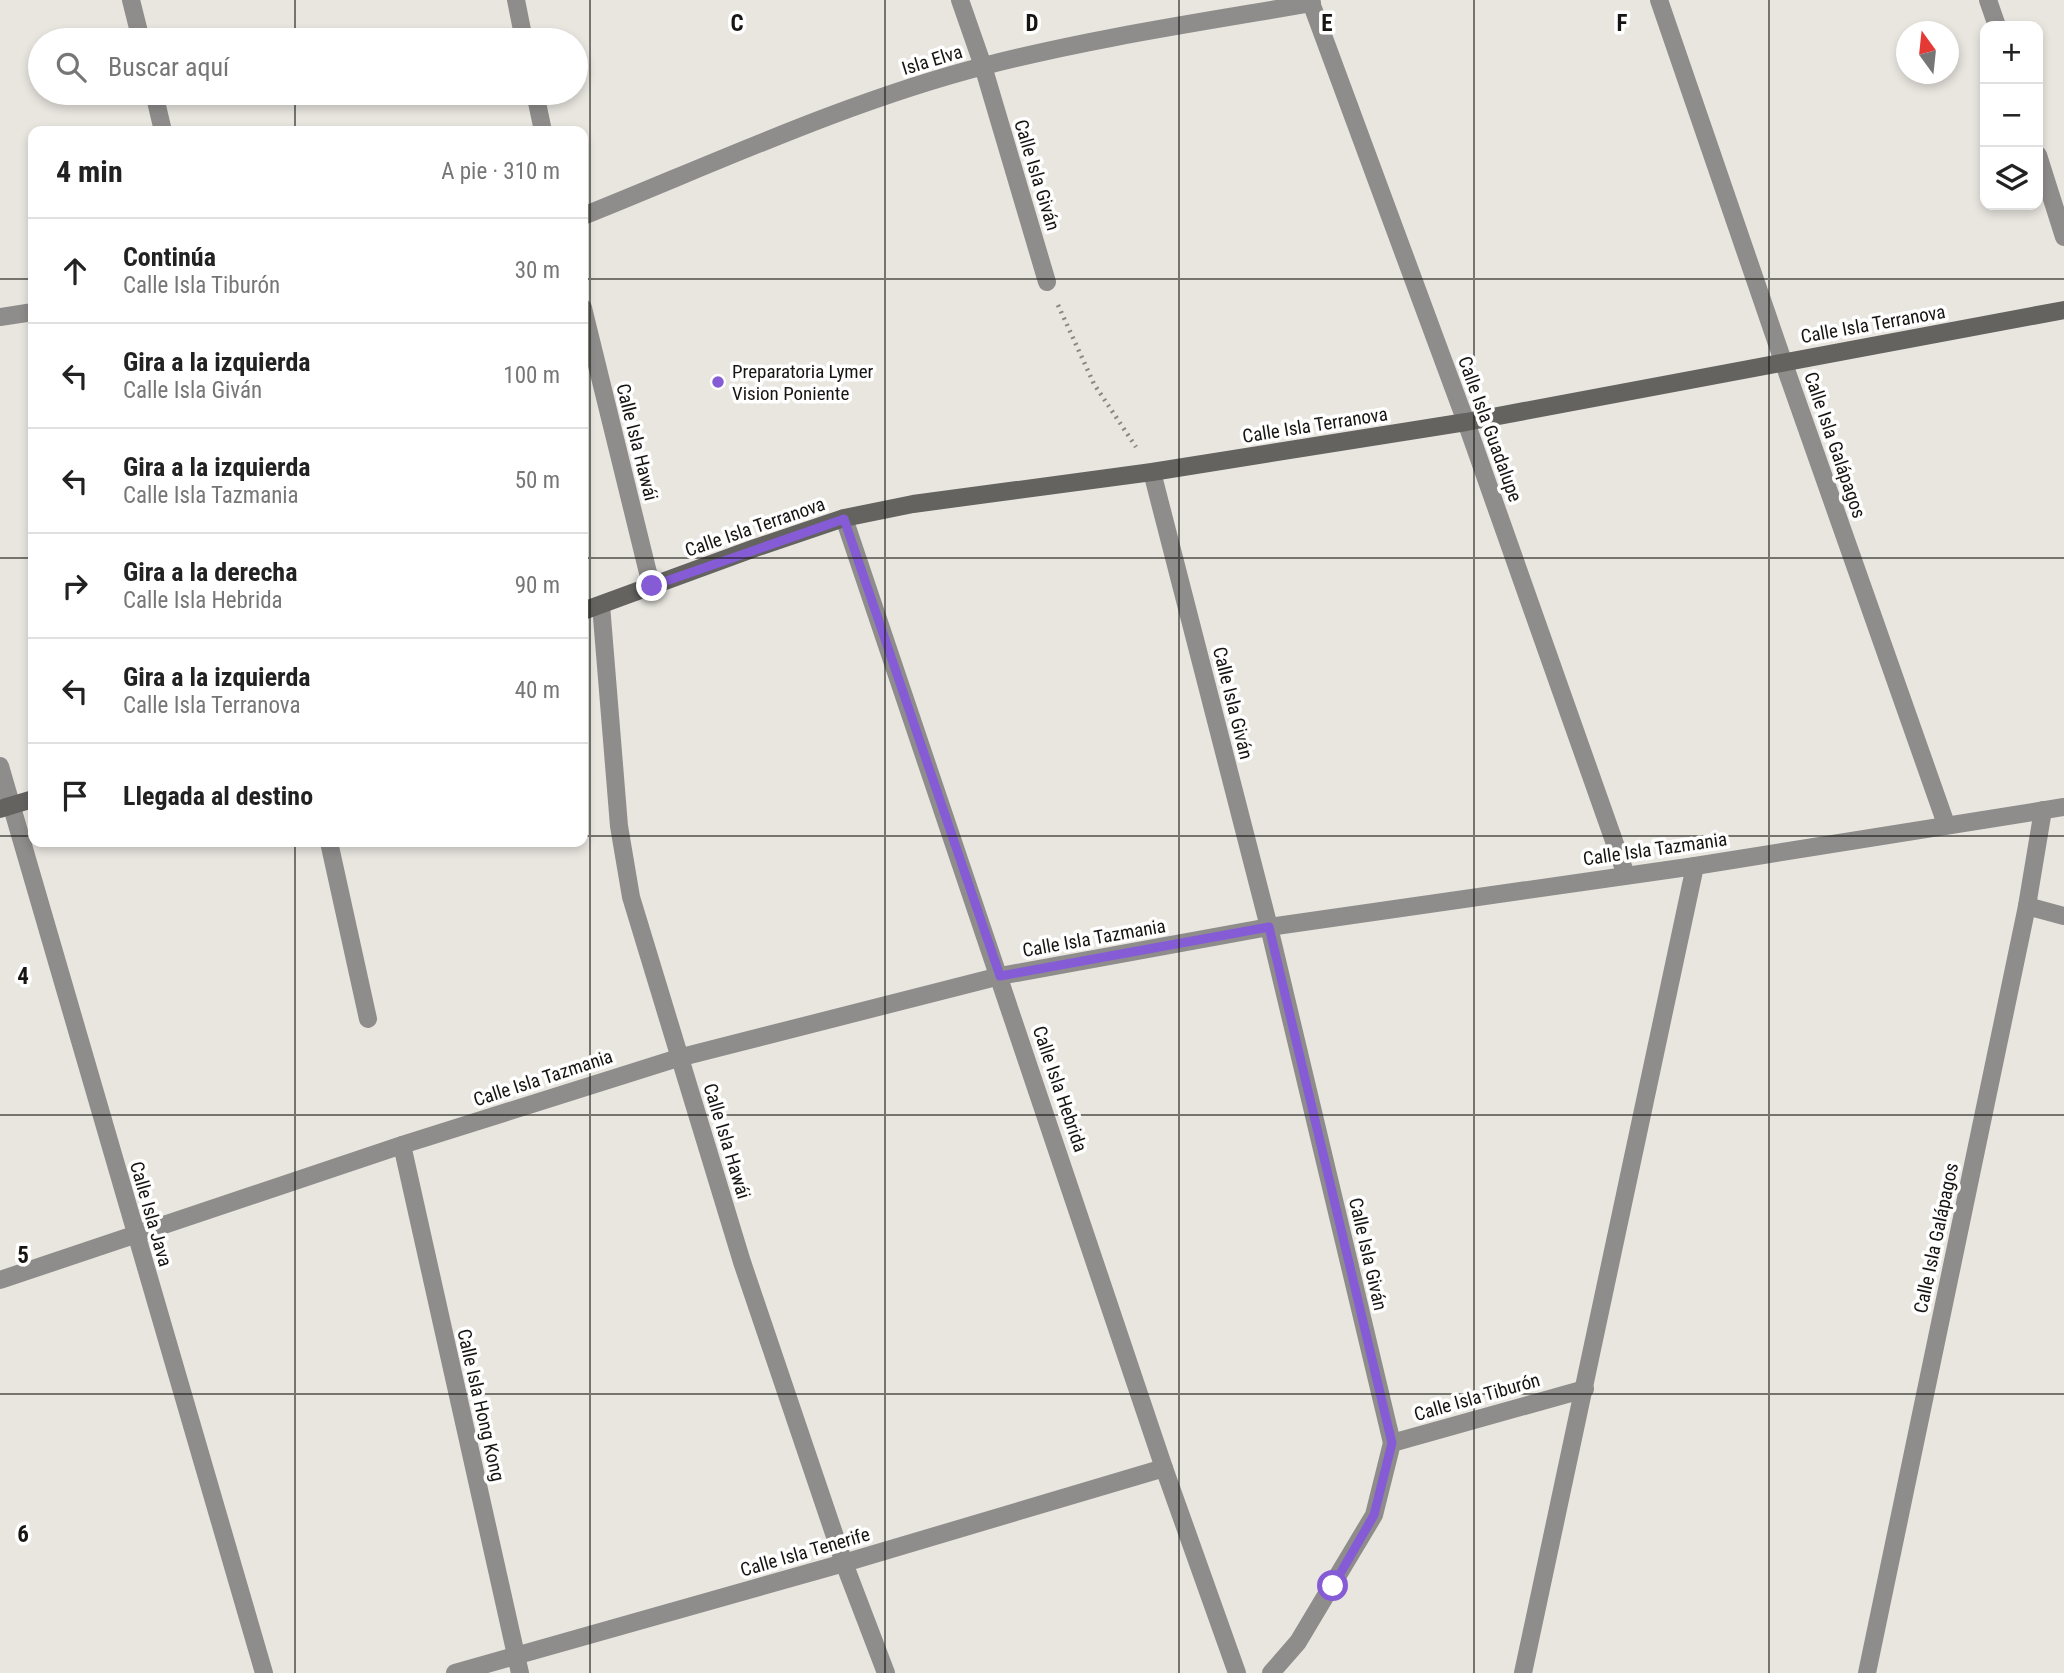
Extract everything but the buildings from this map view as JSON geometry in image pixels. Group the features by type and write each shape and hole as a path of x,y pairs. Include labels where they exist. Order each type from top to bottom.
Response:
{"street":[{"path":"131,0 138,28"},
{"path":"516,0 522,28"},
{"name":"Calle Isla Giván","path":"960,0 983,66 1047,282"},
{"name":"Calle Isla Galápagos","path":"1659,0 1947,824"},
{"path":"1988,0 1995,21"},
{"name":"Isla Elva","path":"588,214 809,125 909,88 983,66 1073,45 1311,2"},
{"name":"Calle Isla Guadalupe","path":"1311,2 1466,422 1626,875"},
{"path":"157,105 162,126"},
{"path":"538,105 542,126"},
{"path":"2043,171 2064,237"},
{"name":"Calle Isla Terranova","path":"588,609 844,519 913,504 1152,472 1466,422 2064,310"},
{"path":"0,317 28,313"},
{"name":"Calle Isla Hawái","path":"588,328 652,586"},
{"name":"Calle Isla Giván","path":"1152,472 1269,927 1392,1443"},
{"name":"Calle Isla Hebrida","path":"844,519 1164,1468 1237,1673"},
{"name":"Calle Isla Hawái","path":"601,605 619,827 631,897 742,1262 844,1563 886,1673"},
{"name":"Calle Isla Java","path":"0,766 5,808 135,1234 264,1673"},
{"path":"5,808 28,801"},
{"name":"Calle Isla Tazmania","path":"0,1280 402,1145 678,1058 1000,976 1269,927 1695,866 2064,807"},
{"name":"Calle Isla Galápagos","path":"1867,1673 2027,906 2043,810"},
{"path":"330,847 368,1019"},
{"path":"1523,1673 1695,866"},
{"path":"2027,906 2064,916"},
{"name":"Calle Isla Hong Kong","path":"402,1145 520,1673"},
{"name":"Calle Isla Tiburón","path":"1392,1443 1584,1389"},
{"path":"1271,1673 1298,1642 1374,1515 1392,1443"},
{"name":"Calle Isla Tenerife","path":"456,1673 844,1563 1164,1468"}],"path":[{"path":"1047,282 1094,384 1152,472"}],"place":[{"name":"Preparatoria Lymer Vision Poniente","path":"718,382"}],"route":[{"path":"652,586 844,519 1000,976 1269,927 1392,1443 1374,1515 1333,1586"}]}
